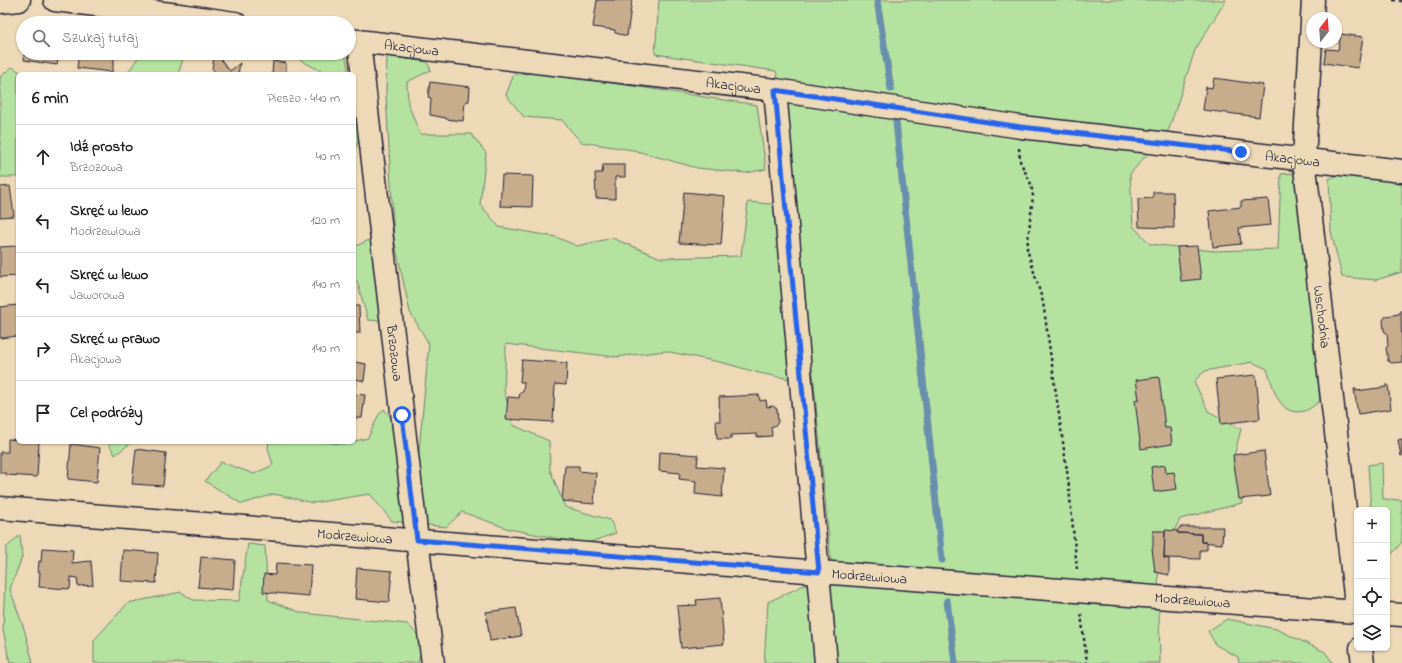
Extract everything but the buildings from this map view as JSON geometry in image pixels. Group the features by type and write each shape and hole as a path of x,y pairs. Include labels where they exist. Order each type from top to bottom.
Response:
{"street":[{"path":"0,2 19,0"},
{"path":"55,0 186,16"},
{"path":"1312,12 1313,0"},
{"name":"Akacjowa","path":"356,41 775,90 1021,127 1402,171"},
{"name":"Wschodnia","path":"1310,48 1304,159 1354,586"},
{"name":"Brzozowa","path":"356,57 433,663"},
{"path":"775,90 826,663"},
{"name":"Modrzewiowa","path":"0,508 819,572 1354,612"},
{"path":"1390,614 1402,615"},
{"path":"1361,651 1363,663"}],"path":[{"path":"1393,0 1402,1"},
{"path":"1020,144 1020,161 1031,184 1033,193 1027,249 1044,307 1068,478 1078,574"},
{"path":"1081,608 1087,663"}],"green space":[{"path":"659,0 1226,0 1195,50 1169,129 1130,174 1133,226 1150,244 1214,251 1278,249 1281,174 1299,173 1320,401 1304,411 1295,412 1288,410 1278,399 1267,369 1252,362 1205,371 1194,381 1208,411 1241,429 1233,460 1242,503 1180,519 1158,565 1160,663 764,663 768,602 832,572 813,373 790,379 665,351 616,357 506,344 504,390 513,425 549,441 550,470 565,507 610,520 616,533 585,544 509,529 462,512 446,527 392,521 370,494 313,503 274,494 242,504 205,481 221,462 254,474 273,465 268,448 269,444 356,444 356,441 368,438 378,416 384,409 419,451 429,344 410,312 394,239 386,95 387,56 427,62 431,70 407,82 408,104 420,134 471,134 486,153 480,204 499,227 556,237 577,246 612,238 661,258 741,256 748,202 770,204 795,191 788,112 776,71 655,54"},
{"path":"136,60 183,60 179,72 128,72"},
{"path":"300,60 346,60 349,72 323,72"},
{"path":"12,67 20,72 16,72 16,177 0,177 0,77"},
{"path":"547,73 757,105 766,169 746,173 697,168 633,150 581,142 562,120 524,117 506,95 514,74"},
{"path":"356,114 360,135 356,147"},
{"path":"1340,174 1402,183 1402,272 1376,280 1342,277 1331,231 1329,179"},
{"path":"371,239 383,321 368,320 356,281 356,246"},
{"path":"109,444 129,444 115,455"},
{"path":"1382,463 1383,499 1402,500 1402,542 1390,555 1390,507 1371,507 1368,465"},
{"path":"20,535 22,557 10,589 25,632 33,663 10,663 3,630 6,548"},
{"path":"248,544 265,546 268,600 302,613 407,624 423,640 418,663 94,663 94,640 128,603 181,592 193,600 239,601"},
{"path":"1227,619 1276,629 1325,652 1333,663 1239,663 1238,657 1216,645 1208,631"}],"waterway":[{"path":"877,0 891,89"},
{"path":"896,122 942,560"},
{"path":"947,601 955,663"}],"route":[{"path":"402,415 417,540 819,572 775,90 1021,127 1241,152"}]}
